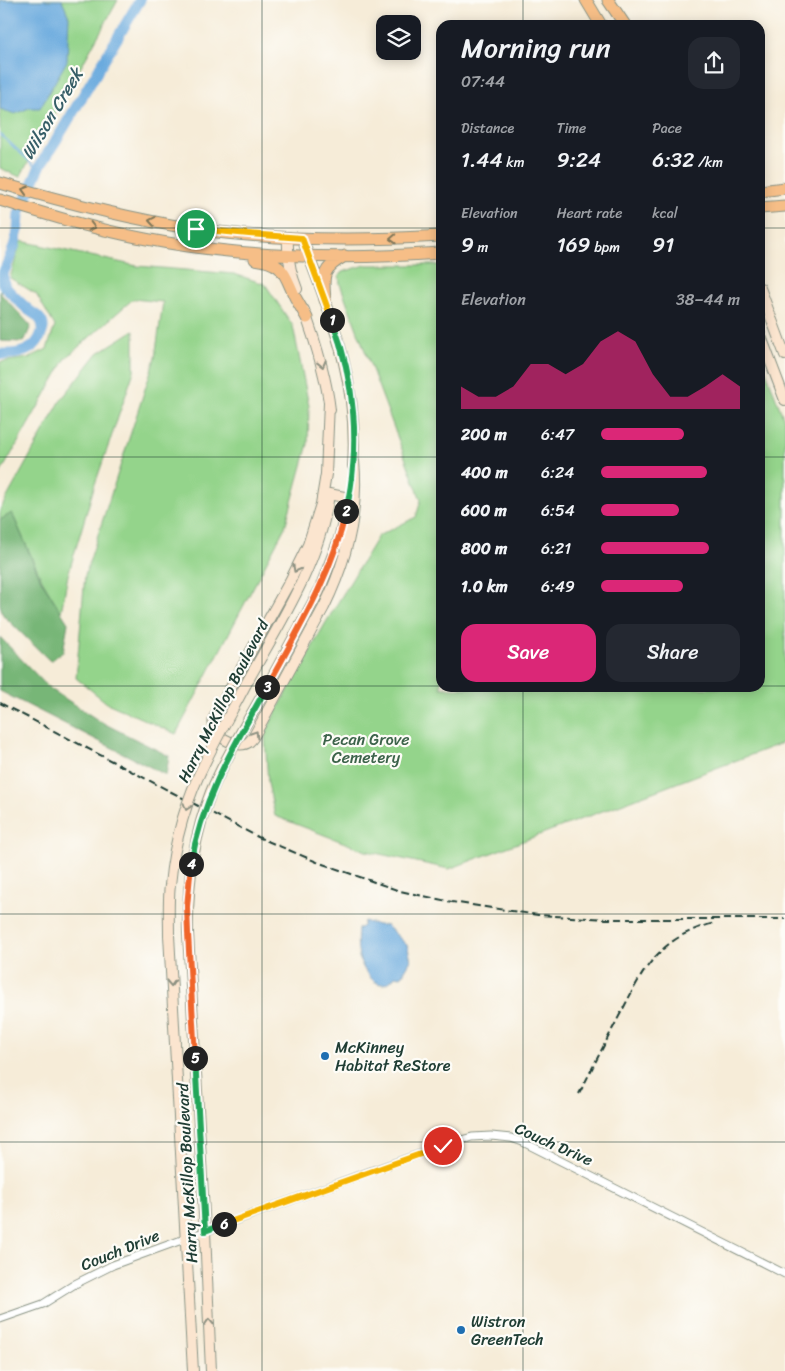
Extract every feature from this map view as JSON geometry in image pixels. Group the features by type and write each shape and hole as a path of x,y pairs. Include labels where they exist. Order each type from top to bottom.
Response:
{"main road":[{"path":"586,0 598,20"},
{"path":"608,0 621,20"},
{"path":"0,183 115,214 196,229 328,239 436,236"},
{"path":"765,190 785,188"},
{"path":"0,200 111,232 183,245 309,256 436,253"},
{"path":"765,208 785,206"},
{"name":"Harry McKillop Boulevard","path":"193,1371 169,934 169,886 180,828 203,765 305,576 320,535 329,494 332,452 329,403 322,365 291,274 287,255 288,237"},
{"name":"Harry McKillop Boulevard","path":"212,1371 188,933 187,907 190,872 199,827 212,790 319,591 339,539 349,498 354,462 354,420 349,379 340,343 302,238"},
{"path":"183,245 204,253 266,260 275,264 288,278 307,318"},
{"path":"325,300 324,275 331,265 345,256"},
{"path":"765,301 785,355"},
{"path":"765,347 785,400"},
{"path":"329,403 326,474 321,504 308,545 214,718 214,727 219,736 235,744 245,744 254,736 329,595 344,555 352,516 356,483 354,462"},
{"path":"329,494 349,498"}],"street":[{"name":"Couch Drive","path":"0,1319 43,1304 103,1269 472,1137 497,1136 517,1140 536,1148 785,1274"}],"green space":[{"path":"0,0 118,0 20,177 0,168"},
{"path":"21,241 137,266 234,274 265,284 293,326 309,406 308,444 285,527 176,734 107,703 76,678 85,575 155,358 163,302 133,299 66,358 0,474 0,362 29,358 47,349 55,326 36,294 10,278"},
{"name":"Pecan Grove Cemetery","path":"366,265 436,265 436,692 765,692 765,368 785,422 785,742 449,869 366,851 275,816 268,783 265,736 272,719 325,624 378,536 416,517 421,500 340,284 339,276 342,272"},
{"path":"0,290 1,294 31,326 24,342 0,341"},
{"path":"134,330 134,371 94,487 68,575 61,612 42,580 12,513 0,520 0,510 61,400 98,353"},
{"path":"12,513 41,580 68,623 63,652 50,661 3,615 0,604 0,520"},
{"path":"0,637 49,688 101,722 169,756 166,775 0,691"}],"water":[{"path":"0,0 62,0 69,17 67,61 40,108 29,108 15,114 0,109"},
{"path":"364,921 386,925 407,945 411,960 401,977 395,976 384,984 378,983 364,969 359,957 357,939 358,929 363,926"}],"waterway":[{"name":"Wilson Creek","path":"0,354 20,353 31,348 39,339 43,328 38,317 4,286 3,274 14,247 19,214 41,164 140,0"},
{"path":"0,134 38,169"}],"railway":[{"path":"0,703 258,837 317,862 400,891 452,902 538,915 606,919 785,919"},
{"path":"579,1094 641,976 650,963 679,937 715,923"}],"place":[{"name":"McKinney Habitat ReStore","path":"325,1056"},
{"name":"Wistron GreenTech","path":"461,1330"}],"route":[{"path":"196,229 302,238 344,356 354,420 353,475 344,520 331,561 311,607 212,790 199,827 193,853 187,907 205,1231 443,1146"}]}
